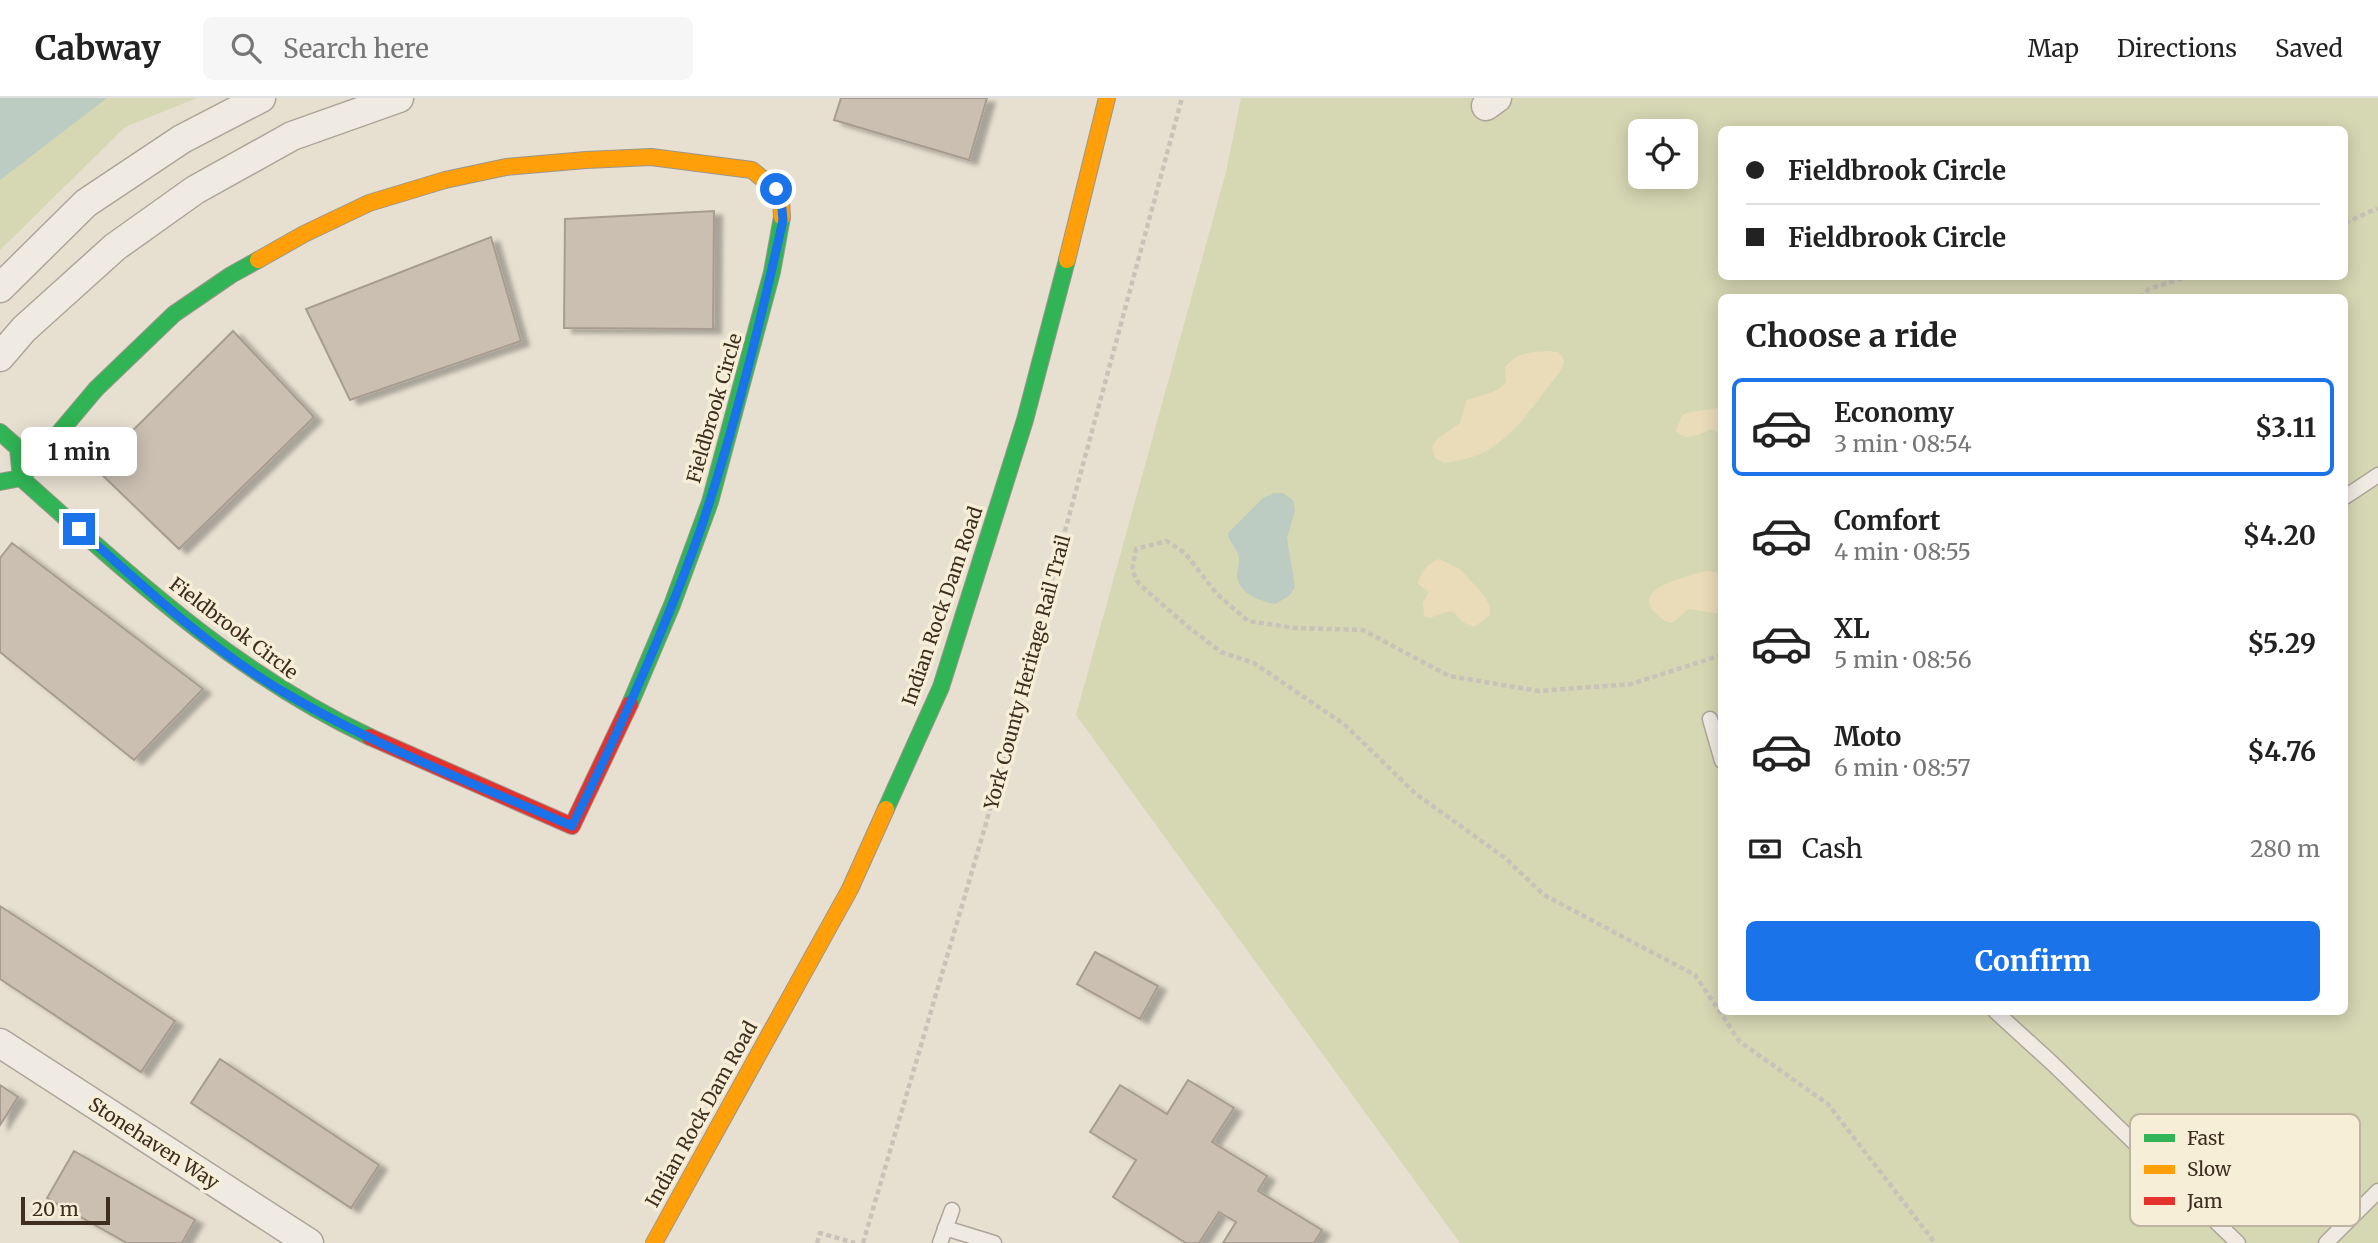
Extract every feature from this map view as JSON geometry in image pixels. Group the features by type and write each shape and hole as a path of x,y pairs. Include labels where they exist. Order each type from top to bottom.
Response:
{"street":[{"path":"0,288 86,203 182,139 261,98"},
{"path":"0,357 24,329 115,247 195,190 292,136 399,98"},
{"name":"Indian Rock Dam Road","path":"654,1243 850,889 941,687 1025,420 1107,98"},
{"name":"Fieldbrook Circle","path":"651,156 752,170 776,189 781,199 783,220 766,296 734,421 701,528 641,684 572,826 395,749 286,694 156,597 21,478 96,388 174,314 231,275 304,234 369,203 445,180 506,167 651,156"},
{"path":"0,432 18,448 21,478 0,482"},
{"name":"Stonehaven Way","path":"0,1043 309,1243"}],"lane":[{"path":"2348,495 2378,475"},
{"path":"1710,719 1718,747"},
{"path":"1999,1015 2130,1139"},
{"path":"2360,1209 2378,1191"},
{"path":"940,1243 952,1210"},
{"path":"2220,1226 2238,1243"},
{"path":"2326,1243 2343,1226"},
{"path":"945,1228 994,1243"}],"path":[{"name":"York County Heritage Rail Trail","path":"863,1243 985,827 1182,98"},
{"path":"2348,222 2378,208"},
{"path":"2144,294 2149,289 2177,280"},
{"path":"1718,655 1631,684 1539,691 1449,676 1363,630 1295,628 1248,621 1217,594 1185,553 1167,541 1136,548 1132,570 1139,584 1221,652 1254,663 1345,725 1416,794 1505,858 1544,895 1695,975 1718,1009"},
{"path":"1722,1015 1740,1042 1828,1104 1935,1243"},
{"path":"817,1243 820,1233 855,1243"}],"green space":[{"path":"0,98 197,98 125,127 0,250"},
{"path":"1241,98 2378,98 2378,1243 1460,1243 1076,715 1226,172"}],"sand":[{"path":"1558,352 1564,363 1559,373 1505,438 1482,453 1468,458 1444,463 1435,458 1432,447 1437,439 1460,423 1466,401 1502,386 1506,382 1505,367 1514,359 1529,353"},
{"path":"1718,408 1718,432 1711,429 1688,437 1679,434 1676,430 1682,415"},
{"path":"1439,559 1460,569 1483,594 1490,606 1490,615 1474,627 1466,624 1453,612 1430,618 1424,616 1423,602 1429,592 1418,584 1419,580 1428,565"},
{"path":"1706,571 1718,572 1718,613 1689,609 1672,623 1664,620 1654,611 1650,603 1651,595 1657,589"}],"shaded area":[{"path":"0,98 107,98 0,180"},
{"path":"1274,493 1283,493 1293,500 1295,511 1287,538 1295,587 1289,596 1275,604 1257,599 1242,588 1237,576 1238,555 1228,533 1263,498"}],"building":[{"path":"841,98 987,98 969,160 834,120"},
{"path":"714,211 713,329 564,328 565,219"},
{"path":"491,237 521,341 350,400 306,309"},
{"path":"233,331 314,417 179,549 95,468"},
{"path":"12,543 203,689 134,760 0,652 0,558"},
{"path":"0,906 175,1021 141,1072 0,979"},
{"path":"1095,952 1158,986 1140,1019 1077,984"},
{"path":"220,1059 379,1165 351,1208 191,1103"},
{"path":"1188,1080 1234,1108 1212,1142 1267,1176 1258,1191 1322,1230 1314,1243 1223,1243 1236,1222 1219,1212 1199,1243 1186,1243 1113,1197 1136,1160 1090,1132 1120,1085 1167,1114"},
{"path":"0,1085 18,1097 0,1125"},
{"path":"74,1151 195,1220 182,1243 127,1243 47,1198"}],"traffic: fast":[{"path":"630,704 672,605 710,502 772,272 782,217"},
{"path":"0,482 21,478 96,389 174,314 258,260"},
{"path":"886,809 941,687 1025,420 1067,260"},
{"path":"0,432 18,448 21,478 144,587 229,653 274,683 321,712 370,737"}],"traffic: slow":[{"path":"1067,260 1107,98"},
{"path":"258,260 304,234 369,203 445,180 506,167 586,160 651,157 752,170 776,190 781,199 782,217"},
{"path":"654,1243 850,889 886,809"}],"traffic: jam":[{"path":"370,737 572,826 630,704"}],"route":[{"path":"79,529 202,634 286,694 395,749 572,826 641,684 701,528 734,421 783,220 781,199 776,189"}]}
